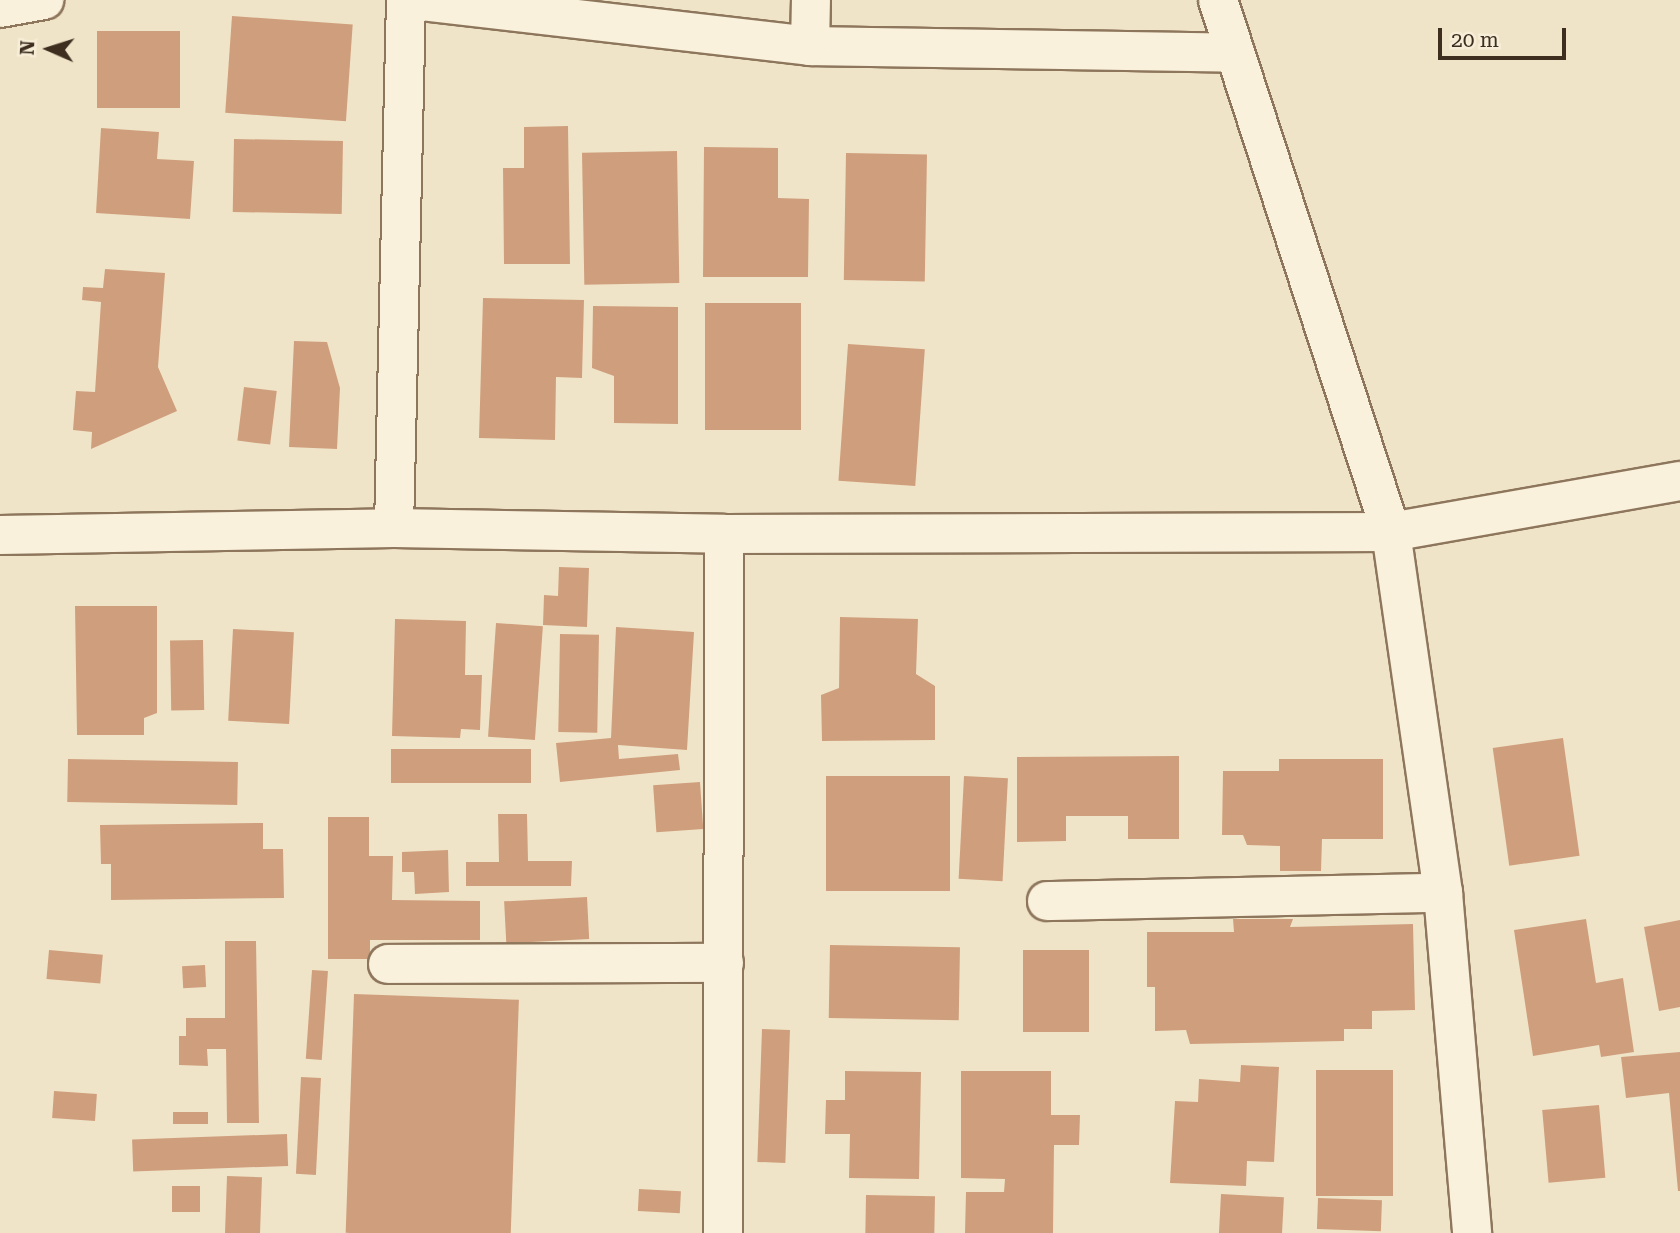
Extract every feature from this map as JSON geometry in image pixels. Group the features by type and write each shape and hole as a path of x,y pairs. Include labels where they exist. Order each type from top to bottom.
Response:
{"street":[{"path":"0,8 44,0"},
{"path":"394,528 406,0"},
{"path":"414,0 810,46 1235,53"},
{"path":"810,46 811,0"},
{"path":"1219,0 1391,532 1443,893 1472,1233"},
{"path":"0,535 394,528 723,534 1391,532 1680,481"},
{"path":"723,534 723,1233"},
{"path":"1047,901 1443,893"},
{"path":"388,964 724,963"}],"building":[{"path":"232,16 353,24 346,121 225,113"},
{"path":"97,31 180,31 180,108 97,108"},
{"path":"568,126 570,264 504,264 503,168 524,168 524,127"},
{"path":"101,128 159,132 157,159 194,161 190,219 96,213"},
{"path":"234,139 343,141 342,214 233,212"},
{"path":"704,147 778,148 778,198 809,199 808,277 703,277"},
{"path":"677,151 679,283 584,285 582,153"},
{"path":"846,153 927,154 925,281 844,280"},
{"path":"105,269 165,273 158,367 177,411 91,449 92,432 73,430 76,391 95,392 101,302 82,300 83,287 103,288"},
{"path":"483,298 584,300 582,378 556,377 555,440 479,438"},
{"path":"705,303 801,303 801,430 705,430"},
{"path":"593,306 678,307 678,424 614,423 614,376 592,368"},
{"path":"294,341 327,342 340,388 337,449 289,447"},
{"path":"848,344 925,349 915,486 838,481"},
{"path":"244,387 277,391 270,445 237,441"},
{"path":"559,567 589,568 587,627 543,625 544,595 558,596"},
{"path":"75,606 157,606 157,713 144,718 144,735 77,735"},
{"path":"840,617 918,619 916,674 935,686 935,740 822,741 821,695 839,688"},
{"path":"395,619 466,621 465,675 482,675 480,730 461,729 460,738 392,736"},
{"path":"496,623 543,626 535,740 488,737"},
{"path":"616,627 694,632 687,750 618,745 619,759 678,754 680,770 560,782 556,743 611,738"},
{"path":"233,629 294,632 289,724 228,721"},
{"path":"560,634 599,635 597,733 558,732"},
{"path":"203,640 204,710 171,711 170,641"},
{"path":"1563,738 1580,856 1509,866 1493,748"},
{"path":"391,749 531,749 531,783 391,783"},
{"path":"1179,756 1179,839 1128,839 1128,816 1066,816 1066,841 1017,842 1017,757"},
{"path":"68,759 238,762 237,805 67,802"},
{"path":"1279,759 1383,759 1383,839 1322,839 1321,871 1280,871 1280,846 1247,845 1243,835 1222,835 1223,771 1279,771"},
{"path":"826,776 950,776 950,891 826,891"},
{"path":"964,776 1008,778 1003,881 959,879"},
{"path":"700,782 703,829 656,832 653,785"},
{"path":"498,814 527,814 528,861 572,861 571,886 466,886 466,862 499,862"},
{"path":"328,817 369,817 369,856 393,856 392,900 480,901 480,940 370,940 370,959 328,959"},
{"path":"263,823 263,849 283,849 284,898 111,900 111,864 101,864 100,825"},
{"path":"448,850 449,892 415,894 414,872 402,872 402,852"},
{"path":"587,897 589,939 506,943 504,901"},
{"path":"1233,919 1293,919 1290,927 1413,924 1415,1010 1372,1011 1372,1029 1344,1029 1344,1041 1190,1044 1186,1030 1155,1031 1155,987 1147,987 1147,932 1234,932"},
{"path":"1586,919 1596,983 1623,978 1634,1052 1601,1057 1599,1045 1533,1056 1514,930"},
{"path":"1680,920 1680,1007 1659,1011 1644,927"},
{"path":"225,941 256,941 259,1123 227,1123 226,1049 207,1049 208,1066 179,1065 179,1036 186,1036 186,1018 225,1018"},
{"path":"830,945 960,947 959,1020 829,1018"},
{"path":"49,950 103,955 100,984 46,979"},
{"path":"1023,950 1089,950 1089,1032 1023,1032"},
{"path":"205,965 206,987 183,988 182,966"},
{"path":"312,970 328,971 322,1060 306,1059"},
{"path":"354,994 519,1000 511,1233 346,1233"},
{"path":"762,1029 790,1030 785,1163 757,1162"},
{"path":"1680,1052 1678,1191 1669,1093 1626,1098 1621,1057"},
{"path":"1241,1065 1279,1067 1274,1162 1247,1161 1246,1186 1170,1183 1175,1101 1198,1102 1199,1079 1240,1082"},
{"path":"1316,1070 1393,1070 1393,1196 1316,1196"},
{"path":"845,1071 921,1072 919,1179 849,1178 850,1134 825,1134 826,1100 845,1100"},
{"path":"961,1071 1051,1071 1051,1115 1080,1115 1079,1145 1054,1145 1053,1233 965,1233 966,1192 1004,1192 1005,1179 961,1178"},
{"path":"301,1077 321,1078 316,1175 296,1174"},
{"path":"54,1091 97,1094 95,1121 52,1118"},
{"path":"1599,1105 1605,1178 1549,1183 1542,1110"},
{"path":"173,1112 208,1112 208,1124 173,1124"},
{"path":"287,1134 288,1166 133,1171 132,1139"},
{"path":"227,1176 262,1177 260,1233 225,1233"},
{"path":"172,1186 200,1186 200,1212 172,1212"},
{"path":"639,1189 681,1191 680,1213 638,1211"},
{"path":"1221,1194 1284,1197 1282,1233 1219,1233"},
{"path":"866,1195 935,1196 934,1233 865,1233"},
{"path":"1318,1198 1382,1200 1381,1231 1317,1229"}]}
